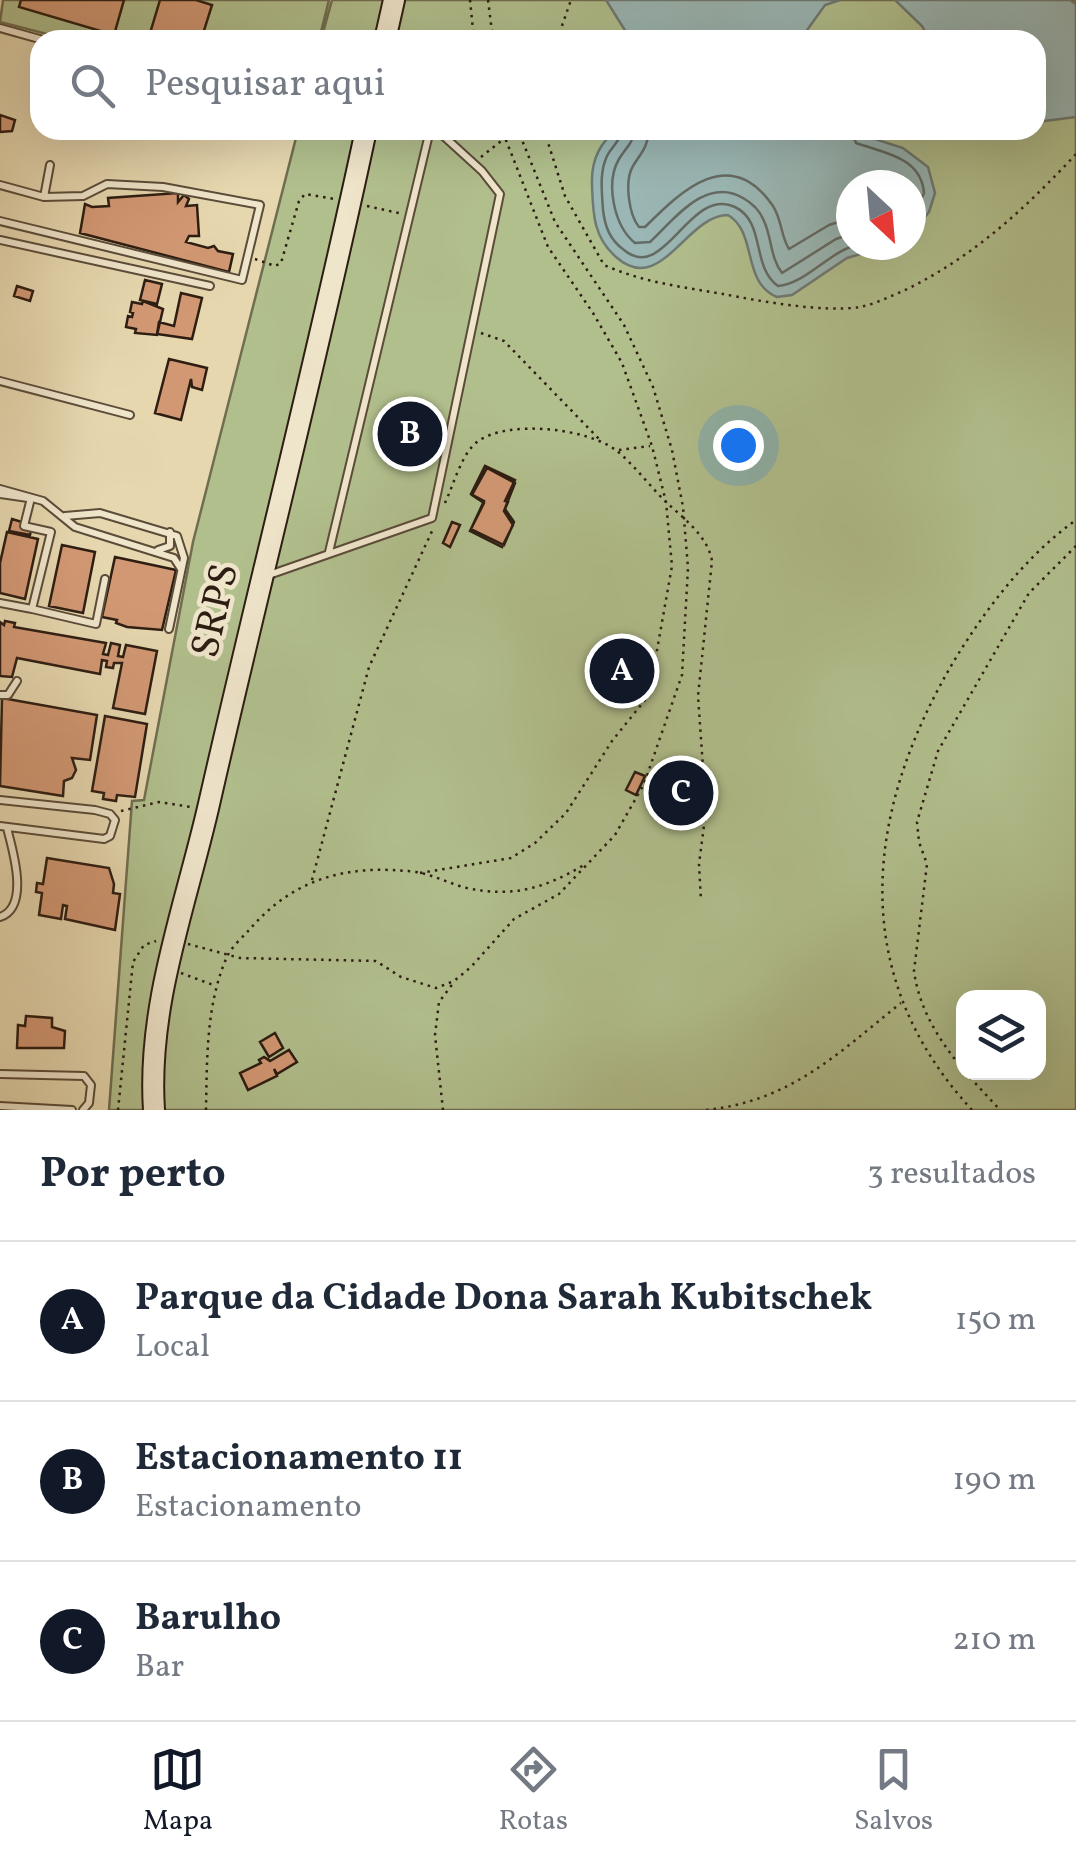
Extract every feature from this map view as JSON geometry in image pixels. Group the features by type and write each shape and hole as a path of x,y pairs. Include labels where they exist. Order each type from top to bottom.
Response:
{"main road":[{"path":"387,30 394,0"},
{"name":"SRPS","path":"154,1110 153,1059 167,968 208,811 364,140"}],"lane":[{"path":"0,28 30,36"},
{"path":"329,553 430,140"},
{"path":"260,578 432,518 500,194 474,163 445,140"},
{"path":"44,197 50,165"},
{"path":"0,185 44,197 83,196 107,184 163,187 260,206 242,280 0,221"},
{"path":"0,240 210,286"},
{"path":"0,381 130,416"},
{"path":"0,491 53,507 75,527 176,559 181,569"},
{"path":"30,498 24,526 50,532"},
{"path":"32,609 53,507"},
{"path":"65,516 100,513 170,532 182,544 184,558 169,629"},
{"path":"157,551 170,546 170,532"},
{"path":"0,603 96,624 105,579"},
{"path":"0,695 8,696 17,681"},
{"path":"0,800 110,814 115,820 115,827 104,839 4,827 18,869 14,907 10,914 0,917"},
{"path":"0,1074 84,1076 91,1085 83,1110"},
{"path":"0,1106 72,1110"}],"path":[{"path":"470,0 473,30"},
{"path":"488,0 491,30"},
{"path":"561,30 571,0"},
{"path":"474,163 504,140"},
{"path":"420,873 511,858 535,843 566,813 612,741 649,695 672,566 666,502 652,446 622,363 594,312 548,247 505,140"},
{"path":"444,1110 435,1036 439,1002 514,919 559,894 615,834 644,784 682,675 688,568 672,450 653,388 624,324 555,222 521,140"},
{"path":"547,140 565,196 604,265 652,282 750,299 857,308 932,277 991,238 1036,198 1076,154"},
{"path":"247,257 275,266 281,263 299,201 305,194 410,215"},
{"path":"471,331 504,341 601,441 616,450 684,518 710,551 698,696 706,810 699,864 701,902"},
{"path":"441,513 473,444 489,434 530,426 601,441"},
{"path":"616,450 652,446"},
{"path":"972,1110 944,1079 902,1002 892,971 883,904 883,846 896,786 921,723 968,638 1021,570 1056,534 1076,520"},
{"path":"312,880 369,667 433,530"},
{"path":"956,1060 921,1006 916,988 914,970 927,864 918,822 938,751 969,694 1028,592 1076,546"},
{"path":"110,814 159,802 208,811"},
{"path":"206,1110 212,1005 227,955 256,922 292,892 312,880 368,869 420,873 467,888 507,893 551,884 589,862"},
{"path":"118,1110 133,962 144,945 174,940 240,958 360,958 376,960 421,985 436,988 454,981"},
{"path":"167,968 218,986"},
{"path":"706,1110 763,1099 806,1078 902,1002"},
{"path":"972,1080 1000,1110"}],"green space":[{"path":"3,0 329,0 322,30 31,30 0,22"},
{"path":"332,0 1076,0 1076,1110 109,1110 132,801 144,800 193,542 295,140 1046,140 1046,30 324,30"}],"water":[{"path":"606,0 840,0 825,5 807,30 625,30"},
{"path":"895,0 1070,0 1076,4 1076,117 1046,121 1046,30 924,30"},
{"path":"607,140 878,140 903,148 928,167 935,193 926,216 926,170 836,170 836,260 844,260 792,295 777,297 758,280 743,233 728,215 713,218 647,267 632,267 616,257 596,224 592,177 595,161"}],"building":[{"path":"21,0 124,0 115,30 97,30 19,7"},
{"path":"160,0 196,0 212,5 204,30 151,30"},
{"path":"0,115 15,120 12,131 0,132"},
{"path":"178,193 178,202 184,195 189,199 186,206 197,205 199,236 189,236 186,242 214,246 218,251 233,254 229,272 80,233 85,204 109,206 108,198"},
{"path":"145,280 162,284 157,304 140,300"},
{"path":"17,286 33,291 30,301 14,296"},
{"path":"181,293 202,298 192,339 157,334 159,322 174,326"},
{"path":"143,301 163,309 157,335 135,333 136,329 126,327 128,316 133,313 132,302"},
{"path":"169,359 207,368 202,390 192,387 191,379 181,420 155,413"},
{"path":"485,466 515,480 505,501 505,509 514,522 504,545 471,529 484,501 471,494"},
{"path":"487,468 515,483 504,511 513,525 502,547 470,531 484,503 472,495"},
{"path":"12,519 32,525 30,535 9,531"},
{"path":"452,522 460,525 450,547 443,543"},
{"path":"7,532 38,539 25,599 0,593 0,563"},
{"path":"62,545 95,552 83,613 49,606"},
{"path":"115,557 176,570 162,630 127,627 102,617"},
{"path":"5,621 15,623 14,627 106,643 103,654 108,655 111,643 120,645 118,656 123,657 126,645 157,651 145,714 113,708 122,663 106,667 107,661 102,660 100,674 17,658 12,677 0,676 0,622 4,625"},
{"path":"2,698 97,715 90,760 72,758 76,770 72,778 64,781 63,796 0,786"},
{"path":"105,716 147,724 135,797 117,795 116,801 103,799 104,793 92,791"},
{"path":"664,771 700,786 690,809 654,794"},
{"path":"635,772 645,776 636,795 626,790"},
{"path":"47,858 109,868 113,893 120,894 115,930 65,919 67,906 63,905 61,919 39,915 42,893 36,892 37,883 43,884"},
{"path":"26,1016 52,1018 52,1027 65,1031 64,1048 17,1048 18,1025 25,1026"},
{"path":"275,1033 283,1048 269,1057 260,1042"},
{"path":"289,1050 297,1062 277,1074 274,1069 277,1076 248,1090 240,1073 261,1063 259,1060 264,1057 270,1061"}],"place":[{"name":"Estacionamento 11","path":"410,434"},
{"name":"Parque da Cidade Dona Sarah Kubitschek","path":"622,671"},
{"name":"Barulho","path":"681,793"}]}
